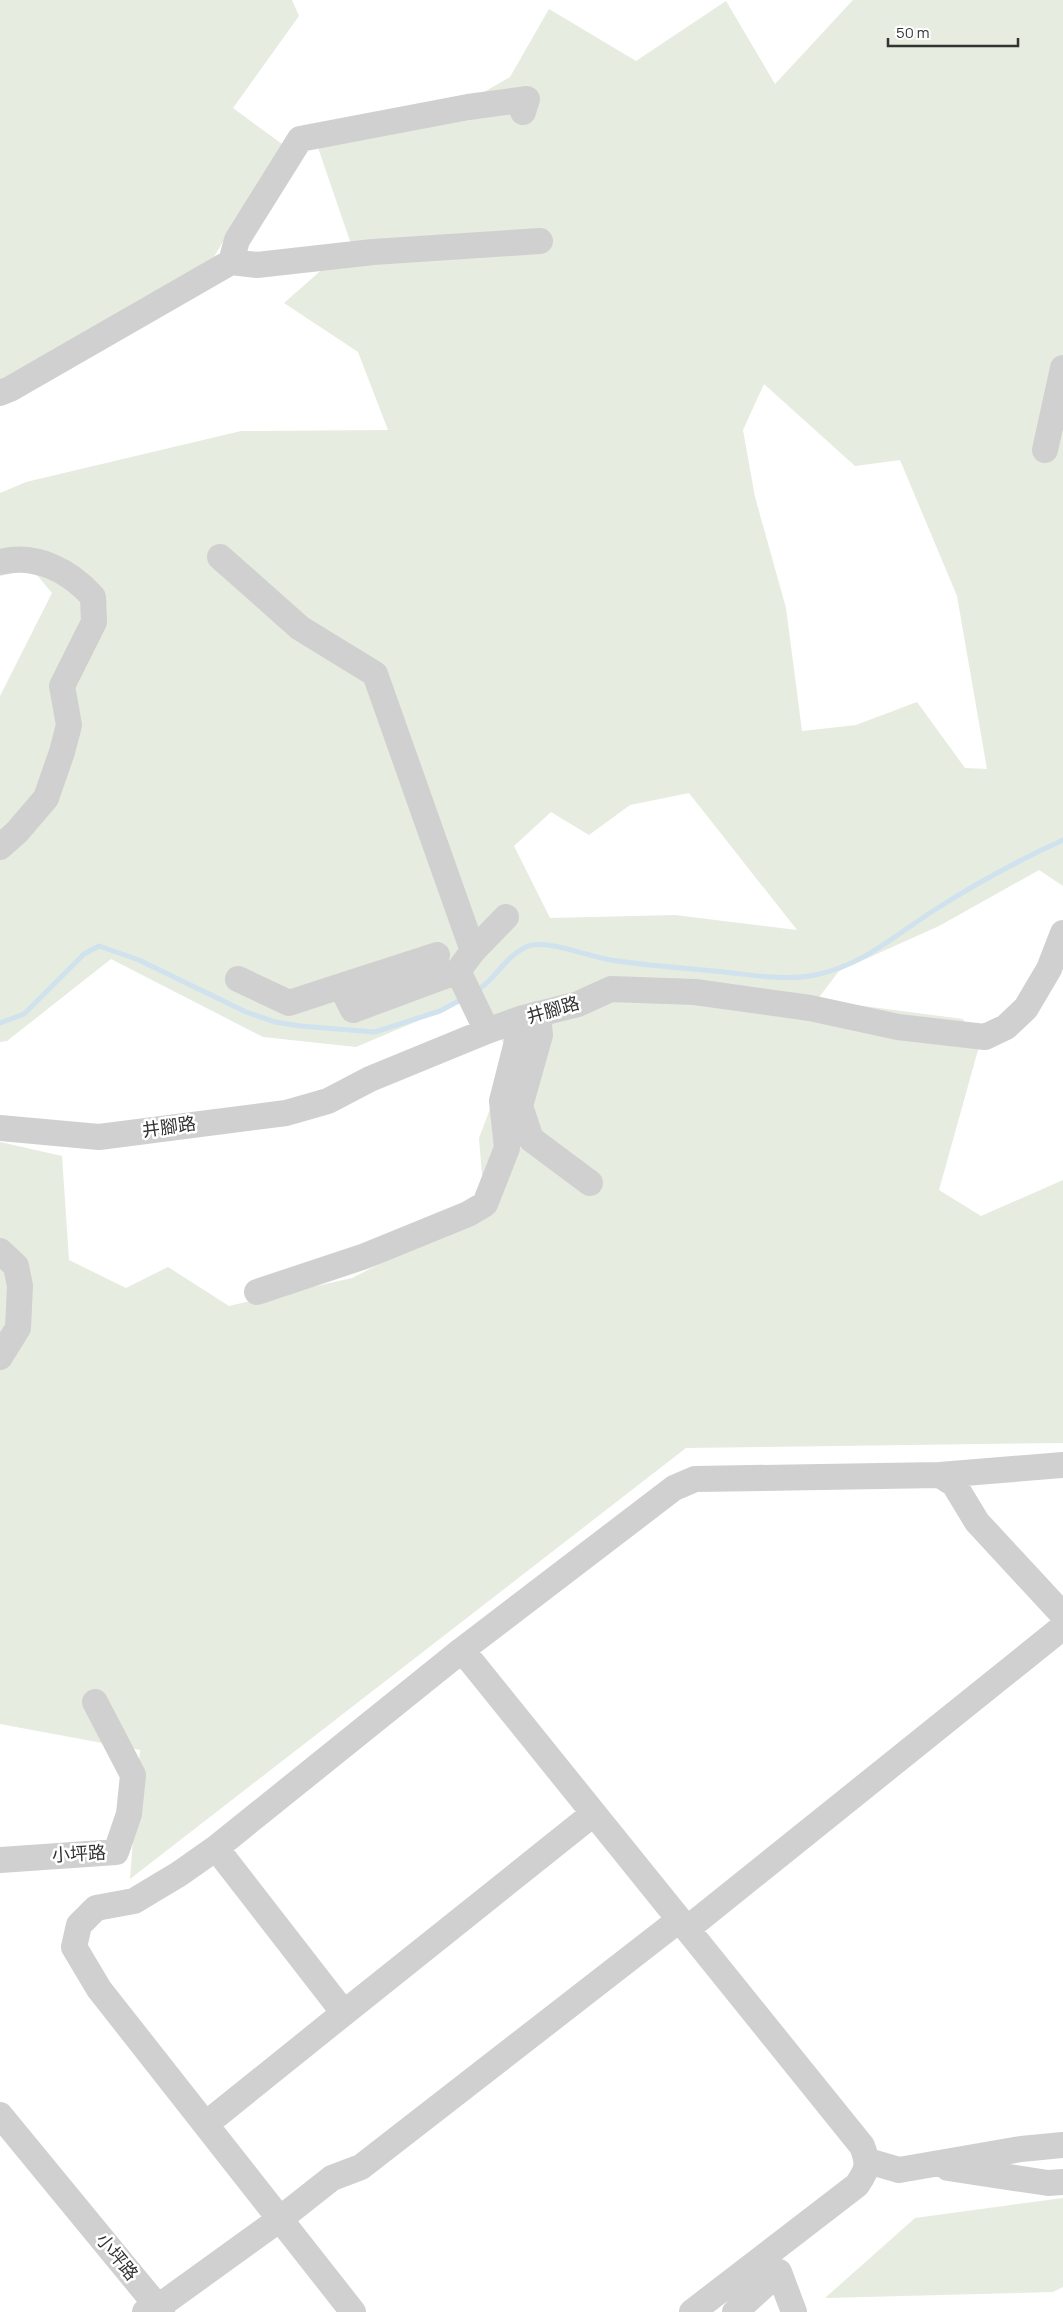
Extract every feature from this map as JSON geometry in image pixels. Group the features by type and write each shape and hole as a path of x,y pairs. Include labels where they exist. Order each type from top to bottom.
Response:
{"street":[{"path":"231,262 237,240 300,139 468,107 527,99 523,112"},
{"path":"0,393 10,390 231,262 257,264 373,252 540,241"},
{"path":"1045,450 1063,368"},
{"path":"220,557 300,628 376,674 473,950"},
{"path":"0,562 31,560 56,568 80,582 93,597 94,622 62,686 70,725 46,798 18,832 0,847"},
{"path":"341,986 353,1010 458,972 473,950 506,917"},
{"name":"井腳路","path":"0,1128 99,1137 286,1113 328,1101 370,1079 487,1031 530,1016 578,1004 611,989 695,992 810,1008 898,1027 986,1037 1006,1027 1026,1008 1049,969 1063,933"},
{"path":"238,979 289,1003 437,955"},
{"path":"458,972 487,1031"},
{"path":"530,1016 540,1035 520,1106 531,1139 590,1183"},
{"path":"257,1292 365,1256 468,1214 485,1204 507,1148 502,1101 530,1016"},
{"path":"0,1251 16,1266 20,1286 18,1328 0,1356"},
{"path":"354,2312 99,1989 74,1947 79,1925 96,1908 134,1901 179,1874 216,1848 462,1650 674,1488 695,1478 940,1475 1063,1465"},
{"path":"940,1475 954,1484 978,1522 1063,1615"},
{"name":"小坪路","path":"0,2115 155,2310 280,2219 332,2178 361,2167 683,1925 1063,1627"},
{"path":"462,1650 862,2146 868,2161 864,2175 857,2185 692,2312"},
{"name":"小坪路","path":"0,1860 116,1852 130,1814 133,1775 95,1702"},
{"path":"206,2124 593,1814"},
{"path":"216,1848 344,2012"},
{"path":"868,2161 900,2170 1063,2145"},
{"path":"932,2164 959,2171 1038,2182 1063,2182"},
{"path":"735,2312 778,2272 794,2312"}],"shaded area":[{"path":"0,0 292,0 299,16 233,108 282,144 203,275 0,391"},
{"path":"853,0 1063,0 1063,886 1039,870 939,926 839,971 817,1000 963,1019 978,1050 939,1190 981,1216 1063,1180 1063,1443 686,1448 130,1879 140,1750 0,1724 0,1142 62,1156 69,1260 126,1288 168,1267 229,1306 352,1278 485,1211 479,1138 510,1056 479,995 356,1047 263,1037 111,959 7,1041 0,1042 0,696 52,593 32,569 0,576 0,493 26,482 241,431 388,430 358,352 284,303 351,244 314,136 439,118 510,77 549,9 636,61 726,1 775,84","holes":["764,384 855,466 900,460 957,596 987,769 965,768 917,702 856,725 802,731 786,608 755,497 743,430","689,793 797,930 675,915 550,918 514,846 551,812 589,835 630,805"]},
{"path":"1063,2198 1063,2287 1053,2292 825,2298 915,2218"}],"waterway":[{"path":"475,992 489,981 518,951 534,945 555,946 602,958 653,965 769,977 804,977 815,975 833,970 864,957 967,890 1063,840"},
{"path":"0,1023 24,1014 84,954 99,946 139,960 246,1012 275,1022 300,1026 375,1032 440,1011 464,998"}]}
